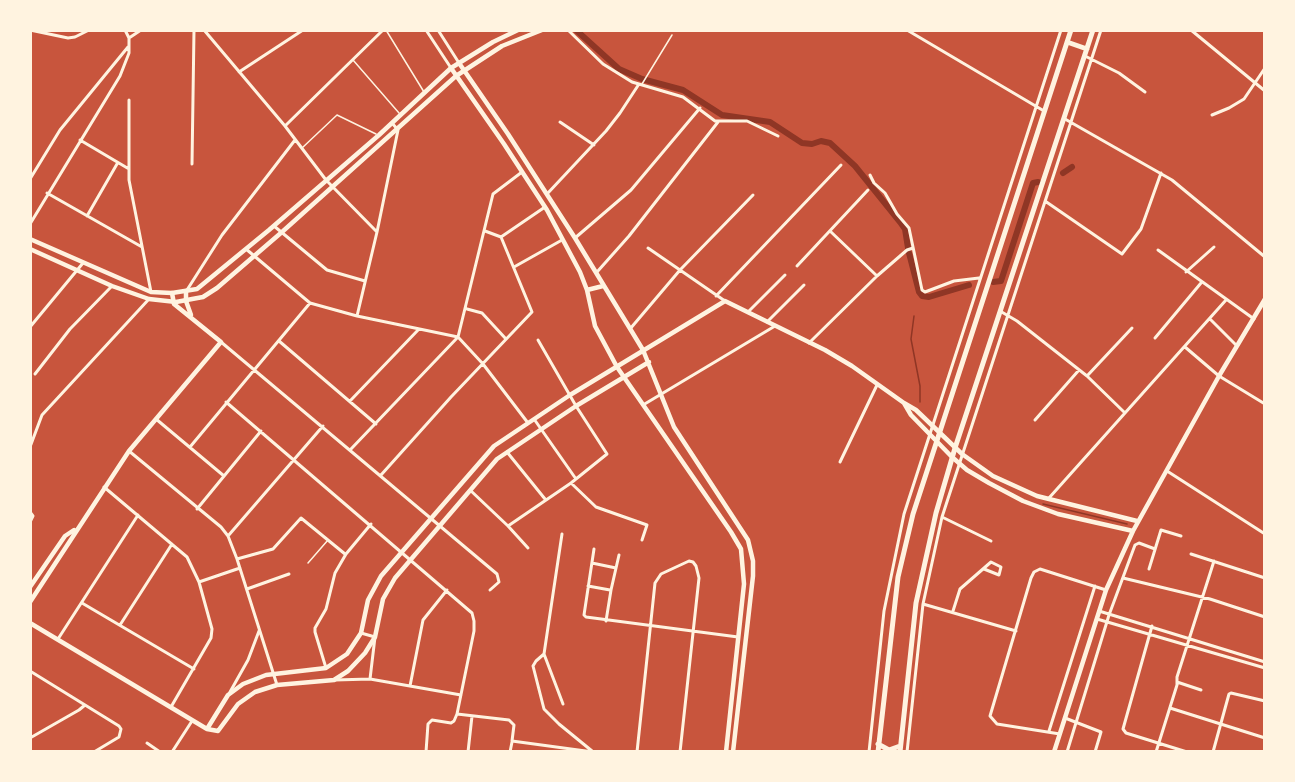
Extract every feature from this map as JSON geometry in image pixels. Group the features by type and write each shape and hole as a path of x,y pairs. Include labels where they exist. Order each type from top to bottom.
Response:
{"highway":[{"path":"878,752 898,577 913,514 1071,30"},
{"path":"878,744 889,750 900,749 919,586 936,513 952,457 1093,30"},
{"path":"1067,42 1087,49"}],"street":[{"path":"30,30 68,38 88,30"},
{"path":"30,224 120,76 129,53 129,38 125,30"},
{"path":"129,38 141,30"},
{"path":"192,165 194,30"},
{"path":"204,30 285,126 326,180 377,232"},
{"path":"239,72 303,30"},
{"path":"285,126 385,30"},
{"path":"426,30 545,207 588,290 592,320 617,367 741,549 744,581 726,752"},
{"path":"438,30 463,71 547,194 643,350 674,427 734,517 750,547 753,561 752,589 733,752"},
{"path":"30,239 151,292 192,291 203,285 274,226 379,135 451,68 493,42 518,30"},
{"path":"30,249 112,286 149,299 186,302 210,293 398,130 456,76 502,46 542,30"},
{"path":"568,30 603,64 640,84 679,95 718,122 747,121 778,136"},
{"path":"907,30 1044,111"},
{"path":"868,752 884,611 904,514 1061,30"},
{"path":"908,752 923,603 942,517 1101,30"},
{"path":"1191,30 1265,91"},
{"path":"30,179 60,130 129,46"},
{"path":"1085,56 1119,74 1145,92"},
{"path":"1212,115 1244,99 1265,68"},
{"path":"547,194 594,145 640,84"},
{"path":"129,100 130,189 151,292"},
{"path":"575,238 631,190 700,108"},
{"path":"1064,118 1161,173 1265,257"},
{"path":"560,122 594,145"},
{"path":"596,273 629,236 718,122"},
{"path":"392,123 398,130"},
{"path":"357,316 398,130"},
{"path":"80,140 117,164 129,169"},
{"path":"191,315 186,302 186,291 222,235 295,140"},
{"path":"87,216 117,164"},
{"path":"716,296 841,165"},
{"path":"351,449 458,337 467,309 494,192 522,172"},
{"path":"1045,201 1122,254 1141,229 1161,173"},
{"path":"870,175 909,228 921,288 925,292 954,280 980,278"},
{"path":"797,266 868,190"},
{"path":"47,193 142,247"},
{"path":"630,329 680,270 753,195"},
{"path":"501,237 545,207"},
{"path":"274,226 327,270 365,281"},
{"path":"830,231 877,276"},
{"path":"381,475 532,312 501,237 486,232"},
{"path":"514,267 563,239"},
{"path":"1186,272 1214,247"},
{"path":"648,248 716,296 842,359 916,410 955,448 993,476 1048,500 1137,521"},
{"path":"809,343 877,276 908,250 914,248"},
{"path":"246,249 310,303 357,316 458,337 483,364 528,423"},
{"path":"1158,250 1254,319"},
{"path":"30,327 83,263"},
{"path":"748,312 785,275"},
{"path":"1155,338 1201,283"},
{"path":"766,322 804,285"},
{"path":"35,374 59,342 112,286"},
{"path":"588,290 603,286"},
{"path":"172,293 173,302 351,449 497,574 499,582 490,590"},
{"path":"30,447 42,415 149,299"},
{"path":"1054,752 1106,590 1137,521 1219,375 1265,299"},
{"path":"1048,500 1226,300"},
{"path":"228,695 250,681 273,675 326,668 347,654 361,633 364,610 375,584 401,550 488,452 501,440 570,395 725,301"},
{"path":"190,447 310,303"},
{"path":"467,309 483,314 506,339"},
{"path":"1000,311 1087,376 1125,412"},
{"path":"1210,319 1237,346"},
{"path":"642,406 775,326"},
{"path":"1087,376 1132,328"},
{"path":"350,401 420,329"},
{"path":"508,526 571,483 608,454 576,406 538,340"},
{"path":"278,341 376,424"},
{"path":"30,602 129,451 221,342"},
{"path":"1185,347 1219,375 1265,404"},
{"path":"370,679 380,609 386,592 411,559 497,459 576,406 649,362"},
{"path":"1035,420 1079,370"},
{"path":"840,462 878,383"},
{"path":"226,402 468,608 474,621 457,714 451,723 432,720 428,724 426,752"},
{"path":"904,403 911,415 958,463 988,483 1051,512 1133,531"},
{"path":"156,419 224,476"},
{"path":"534,419 576,479"},
{"path":"228,536 323,426"},
{"path":"197,509 261,430"},
{"path":"129,451 228,536 277,685"},
{"path":"507,452 546,500"},
{"path":"1166,470 1265,534"},
{"path":"988,483 993,476"},
{"path":"571,483 596,507 647,525 642,540"},
{"path":"104,487 188,558 199,582 212,633 171,707"},
{"path":"470,490 528,548"},
{"path":"30,522 31,514"},
{"path":"58,639 138,515"},
{"path":"942,517 991,541"},
{"path":"237,559 273,549 301,518 346,554"},
{"path":"326,668 315,628 326,609 335,573 346,554 371,524"},
{"path":"30,587 65,536 77,528"},
{"path":"1149,569 1161,530 1181,536"},
{"path":"562,534 544,654 563,704"},
{"path":"1067,752 1107,622 1137,543 1155,549"},
{"path":"120,625 172,544"},
{"path":"594,549 584,615 588,619 738,637"},
{"path":"1191,554 1265,578"},
{"path":"606,621 619,555"},
{"path":"953,611 960,589 991,561 1001,567 999,575 984,569"},
{"path":"1156,752 1214,561"},
{"path":"638,752 655,583 657,578 684,562 693,562 699,571 699,578 680,752"},
{"path":"592,563 616,568"},
{"path":"199,582 240,568"},
{"path":"1060,734 997,724 990,716 1030,578 1037,570 1106,590"},
{"path":"247,589 289,574"},
{"path":"1123,578 1203,597 1265,616"},
{"path":"588,586 611,590"},
{"path":"1049,731 1095,586"},
{"path":"410,686 423,620 447,590"},
{"path":"82,603 194,669"},
{"path":"923,603 1016,630"},
{"path":"1099,611 1265,662"},
{"path":"1097,619 1265,668"},
{"path":"30,623 193,721 215,731 220,730 245,698 277,685 370,679 461,695"},
{"path":"1152,626 1123,726 1124,731 1186,752"},
{"path":"207,729 248,660 260,629"},
{"path":"361,633 375,637"},
{"path":"334,680 355,665 375,637"},
{"path":"544,654 533,666 544,709 593,752"},
{"path":"30,671 121,729 121,734 115,741 94,752"},
{"path":"1177,682 1201,690"},
{"path":"1213,752 1228,696 1231,693 1265,701"},
{"path":"30,738 85,705"},
{"path":"1170,708 1265,738"},
{"path":"457,714 512,722 510,752"},
{"path":"468,752 472,716"},
{"path":"1065,718 1101,732 1095,752"},
{"path":"172,752 193,721"},
{"path":"512,741 593,752"},
{"path":"147,743 160,752"},
{"path":"552,752 553,747"}],"lane":[{"path":"385,30 425,93"},
{"path":"640,84 672,34"},
{"path":"352,60 401,114"},
{"path":"302,148 337,115 379,135"},
{"path":"308,563 328,540"}],"waterway":[{"path":"576,30 619,69 642,79 683,90 722,115 770,122 802,143 812,144 821,141 830,143 855,166 900,222 905,229 908,248"},
{"path":"1063,173 1072,167"},
{"path":"993,282 1001,281 1033,183 1038,182"},
{"path":"909,253 922,296 929,297 969,285"},
{"path":"914,316 911,339 920,386 920,402"},
{"path":"1043,504 1127,524"}]}
